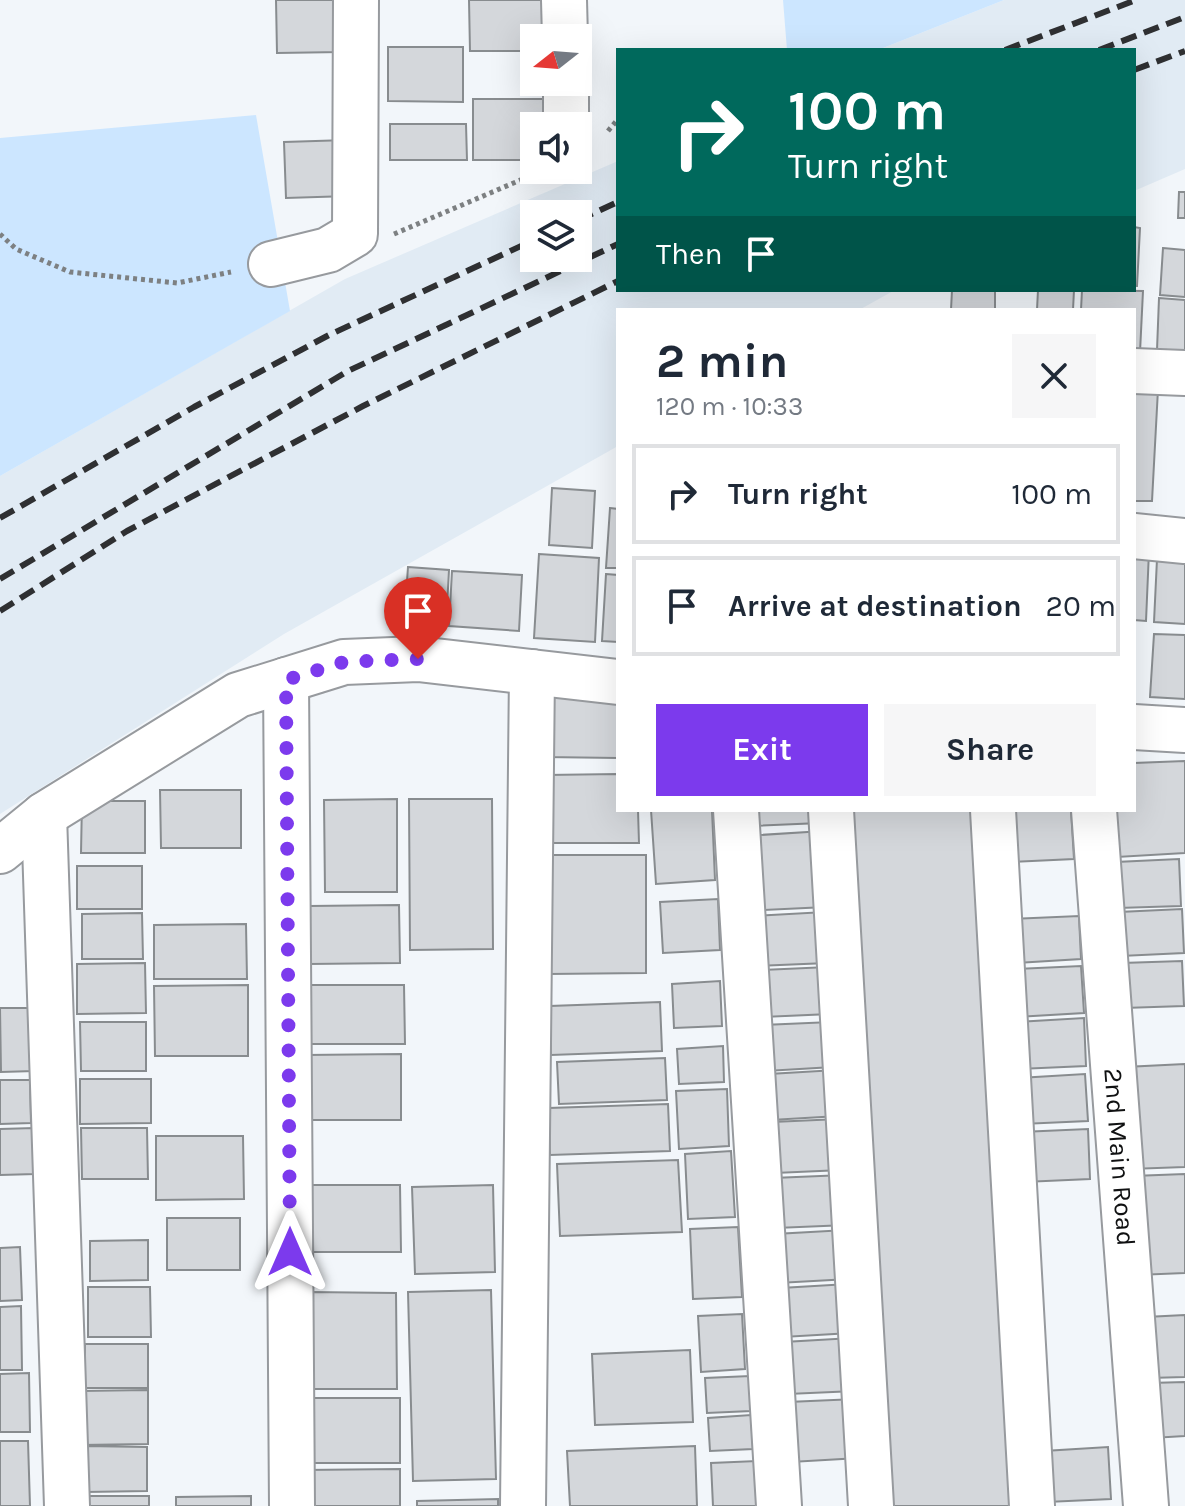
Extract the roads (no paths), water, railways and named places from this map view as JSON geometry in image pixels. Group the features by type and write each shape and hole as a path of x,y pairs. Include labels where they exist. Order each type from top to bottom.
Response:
{"street":[{"path":"271,264 328,250 355,234 356,0"},
{"path":"564,0 565,24"},
{"path":"1136,371 1185,373"},
{"path":"1136,536 1185,541"},
{"path":"0,851 44,815 238,695 344,662 418,659 616,682"},
{"path":"523,1506 532,672"},
{"path":"286,680 292,1506"},
{"path":"1136,727 1185,730"},
{"path":"736,812 779,1506"},
{"path":"831,812 871,1506"},
{"path":"993,812 1032,1506"},
{"name":"2nd Main Road","path":"1094,812 1146,1506"},
{"path":"44,815 67,1506"}],"railway":[{"path":"1010,48 1136,0"},
{"path":"1104,48 1185,17"},
{"path":"1136,69 1185,51"},
{"path":"592,214 616,203"},
{"path":"0,579 348,371 616,245"},
{"path":"0,518 194,407 329,335 520,246"},
{"path":"0,611 127,531 363,406 616,282"}]}
